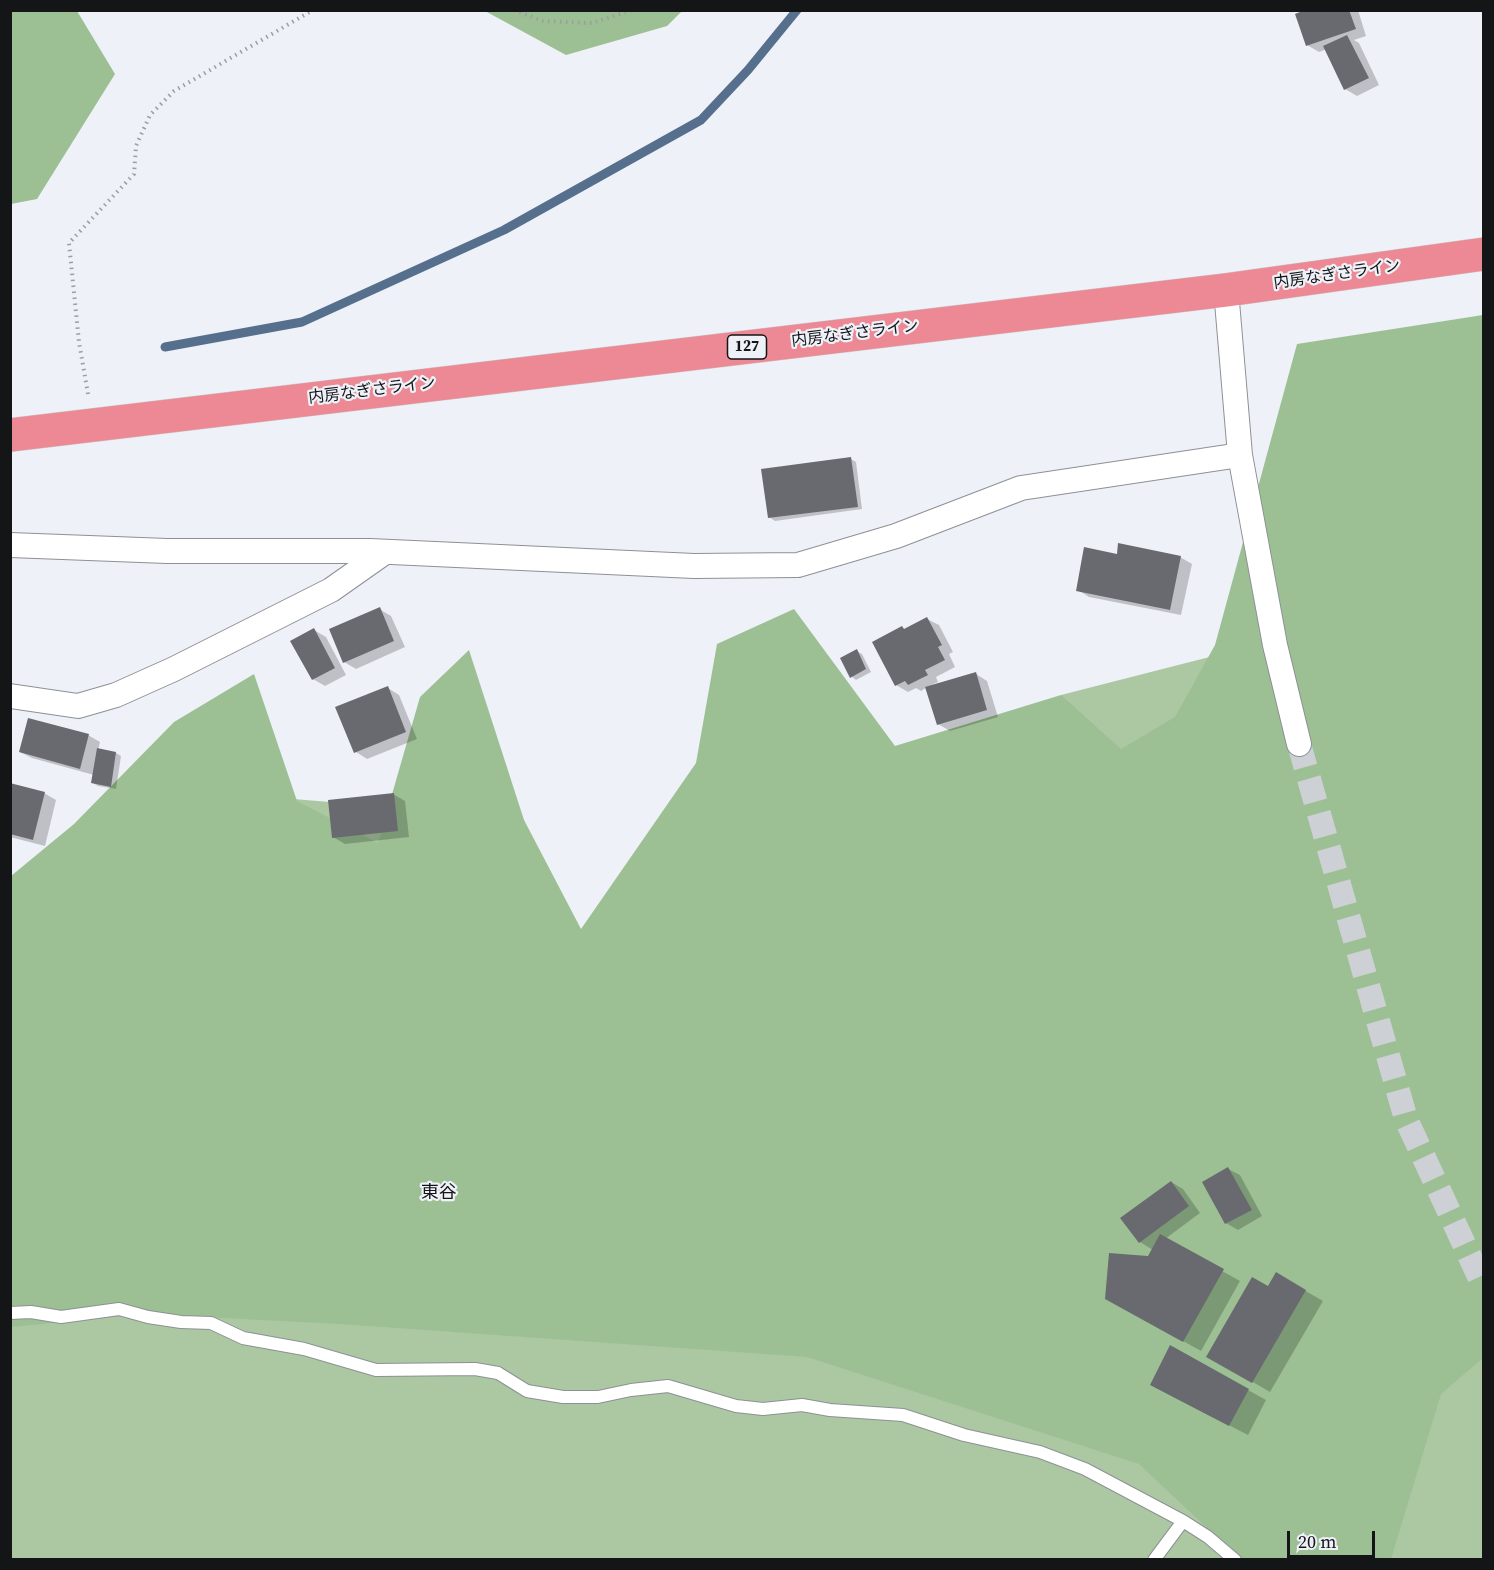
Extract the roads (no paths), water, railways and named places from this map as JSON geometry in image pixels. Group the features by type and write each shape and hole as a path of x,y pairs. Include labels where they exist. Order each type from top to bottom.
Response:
{"highway":[{"name":"内房なぎさライン","path":"10,435 1226,290 1484,255"}],"street":[{"path":"1226,290 1240,455 1275,645 1299,744"},
{"path":"10,545 167,551 385,552 694,566 798,565 896,536 1021,488 1240,455"},
{"path":"10,696 78,706 116,695 174,669 331,590 385,552"}],"lane":[{"path":"10,1313 31,1312 61,1317 118,1309 181,1322 211,1323 243,1338 304,1349 376,1371 475,1369 498,1373 527,1391 563,1397 598,1397 668,1386 736,1406 764,1409 802,1405 830,1410 903,1415 964,1435 1040,1452 1085,1469 1183,1521 1208,1537 1235,1560"},
{"path":"1154,1560 1183,1521"}],"waterway":[{"path":"165,347 302,322 504,230 701,120 748,70 797,10"}],"tunnel":[{"path":"1299,744 1406,1119 1484,1287"}],"district":[{"name":"東谷","path":"439,1193"}]}
